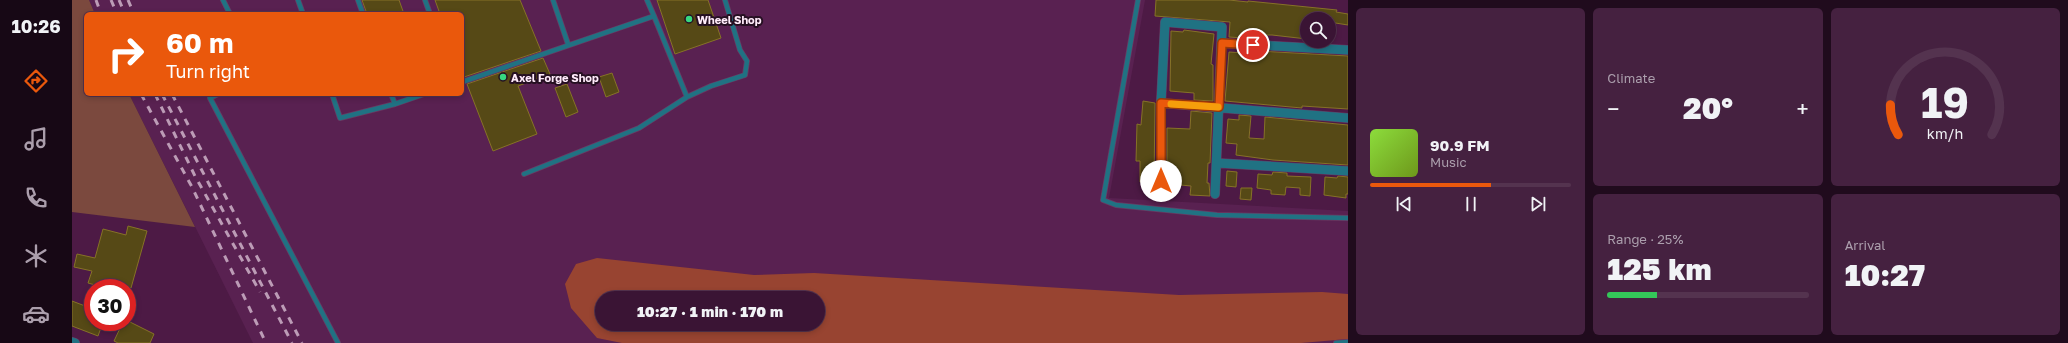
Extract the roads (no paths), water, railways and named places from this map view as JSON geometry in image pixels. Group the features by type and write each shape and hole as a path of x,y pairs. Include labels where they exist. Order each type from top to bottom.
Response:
{"street":[{"path":"1161,181 1161,103 1165,22 1222,27 1215,194"},
{"path":"1222,43 1348,50"},
{"path":"1161,103 1348,118"},
{"path":"1216,162 1348,171"}],"lane":[{"path":"223,0 229,12"},
{"path":"298,0 302,12"},
{"path":"358,0 362,12"},
{"path":"425,0 429,12"},
{"path":"553,0 568,44"},
{"path":"647,0 687,97"},
{"path":"524,174 639,128 687,97 711,86 745,75 747,60 740,50 725,0"},
{"path":"1138,0 1103,200 1116,204 1217,216 1348,218"},
{"path":"464,81 560,49 568,44 654,16"},
{"path":"214,96 210,98 338,343"},
{"path":"333,96 340,118 395,104 418,96"},
{"path":"392,96 395,104"},
{"path":"1336,343 1348,342"}],"railway":[{"path":"96,0 100,12"},
{"path":"111,0 116,12"},
{"path":"119,0 124,12"},
{"path":"128,0 133,12"},
{"path":"142,96 192,187 266,343"},
{"path":"156,96 195,176 260,292"},
{"path":"163,96 292,343"},
{"path":"173,96 302,343"}],"place":[{"name":"Wheel Shop","path":"689,19"},
{"name":"Axel Forge Shop","path":"503,77"}]}
